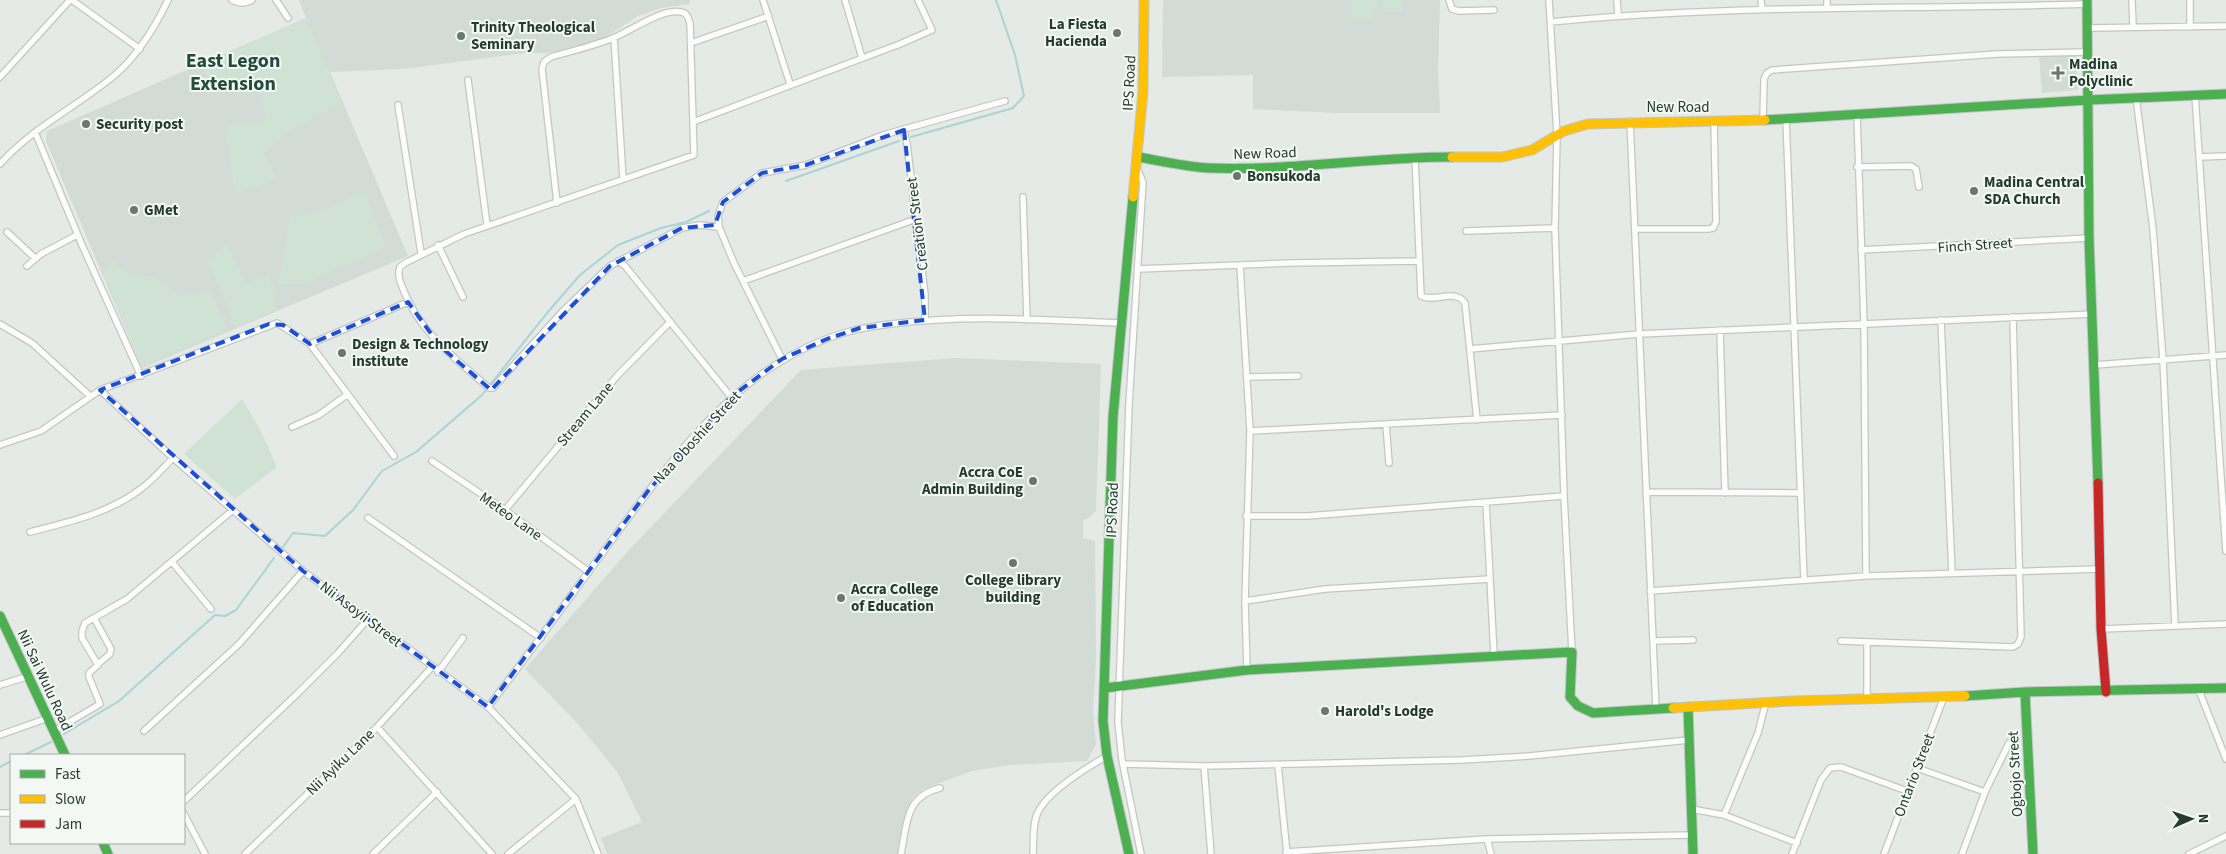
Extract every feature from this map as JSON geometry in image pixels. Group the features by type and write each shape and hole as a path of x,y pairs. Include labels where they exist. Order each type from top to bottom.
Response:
{"street":[{"path":"0,77 71,0 140,49"},
{"path":"0,164 35,132 115,75 140,49 168,0"},
{"path":"232,0 237,3 245,3 252,0"},
{"path":"276,0 288,18"},
{"path":"763,0 790,84"},
{"path":"845,0 862,58"},
{"path":"693,122 932,30 918,0"},
{"name":"IPS Road","path":"1128,854 1107,756 1103,721 1113,417 1143,92 1144,0"},
{"path":"1449,0 1452,9 1459,11 1494,10"},
{"path":"1549,0 1557,135 1555,228 1564,496 1572,652 1570,697 1578,706 1592,713 1766,702 1944,697 2025,692 2106,692 2226,688"},
{"path":"1618,0 1618,15"},
{"path":"1762,0 1762,9"},
{"path":"1827,0 1828,8"},
{"path":"1915,0 1915,8"},
{"path":"2132,0 2133,27"},
{"path":"2190,0 2190,27"},
{"path":"1550,22 1618,15 1762,9 1915,8 2087,2 2089,238 2095,365 2101,629 2106,692"},
{"path":"557,203 542,69 544,62 550,57 614,38 647,20 674,12 682,12 688,15 690,23 694,155 557,203 487,226 438,245 400,267 398,272 408,302 440,346 489,388 493,388 563,311 610,266 682,228 699,225 719,226"},
{"path":"691,43 769,16"},
{"path":"2087,28 2226,26"},
{"path":"614,38 624,179"},
{"path":"1763,120 1764,79 1767,73 1772,70 1997,54 2088,52"},
{"path":"468,80 487,226"},
{"name":"New Road","path":"1138,157 1208,168 1292,166 1415,157 1502,157 1532,150 1574,127 1588,124 1630,121 1786,119 2136,97 2226,94"},
{"path":"2194,95 2214,356 2226,551"},
{"path":"2136,97 2153,229 2163,360 2175,626"},
{"path":"782,359 743,281 719,226 718,216 723,202 762,173 806,165 883,135 1005,101"},
{"path":"398,104 421,254"},
{"path":"1856,115 1864,324 1866,576"},
{"path":"1786,119 1804,580"},
{"path":"1635,229 1708,230 1713,228 1716,222 1714,120"},
{"path":"1630,121 1656,709"},
{"name":"Creation Street","path":"904,130 925,295 925,320"},
{"path":"35,132 77,234 141,376"},
{"path":"2199,157 2226,156"},
{"path":"1415,157 1421,296 1426,298 1456,296 1462,298 1465,303 1477,420"},
{"path":"1857,167 1911,166 1916,169 1919,187"},
{"name":"IPS Road","path":"1136,167 1143,182 1129,404 1118,722 1122,764 1141,854"},
{"path":"1023,196 1027,320"},
{"path":"743,281 916,219"},
{"path":"1466,231 1555,228"},
{"path":"7,232 34,258"},
{"path":"27,266 34,258 77,234"},
{"name":"Finch Street","path":"1862,250 2089,238"},
{"path":"438,245 463,297"},
{"path":"1138,268 1418,261"},
{"path":"618,262 625,266 669,323 731,397"},
{"path":"1240,265 1250,431 1246,516 1245,601 1247,670"},
{"path":"310,344 408,302"},
{"path":"1470,349 1639,334 2093,314"},
{"path":"1841,641 2013,647 2018,644 2021,637 2020,571 2013,317"},
{"name":"Naa Oboshie Street","path":"488,707 678,454 731,397 782,359 842,333 925,320 1027,320 1121,323"},
{"path":"1940,320 1952,573"},
{"path":"0,445 41,431 100,390 141,376 269,324 277,323 283,325 310,344 394,456"},
{"name":"Stream Lane","path":"505,510 617,376 669,323"},
{"path":"0,324 32,342 90,396"},
{"path":"1720,330 1725,493"},
{"path":"2095,365 2226,355"},
{"path":"1247,377 1298,376"},
{"name":"Nii Asoyii Street","path":"100,390 173,458 302,571 488,707 576,799 598,854"},
{"path":"292,427 319,415 348,394"},
{"path":"1250,431 1562,415"},
{"path":"1386,424 1389,463"},
{"path":"30,532 72,521 117,504 142,488 173,458"},
{"name":"Meteo Lane","path":"432,461 505,510 589,572"},
{"path":"1646,492 1800,493"},
{"path":"1246,516 1307,516 1564,496"},
{"path":"1486,502 1494,655"},
{"path":"98,664 82,638 85,623 127,598 233,510"},
{"path":"368,518 541,638"},
{"path":"172,562 211,609"},
{"path":"1650,591 1866,576 2100,569"},
{"path":"144,731 239,644 302,571"},
{"path":"1245,601 1325,588 1490,579"},
{"name":"Nii Sai Wulu Road","path":"0,616 65,754"},
{"path":"54,731 98,706 100,702 89,675 110,654 111,649 94,618"},
{"path":"185,800 297,694 339,652 368,619"},
{"path":"2101,629 2226,624"},
{"path":"438,672 463,638"},
{"path":"1653,641 1694,640"},
{"path":"1866,699 1867,642"},
{"path":"1105,688 1247,670 1572,652"},
{"name":"Nii Ayiku Lane","path":"245,854 377,727 432,667"},
{"path":"0,685 29,676"},
{"path":"2198,688 2226,759"},
{"name":"Ogbojo Street","path":"2025,692 2033,854"},
{"name":"Ontario Street","path":"1884,854 1944,697"},
{"path":"1724,815 1758,733 1766,702"},
{"path":"1688,707 1693,854"},
{"path":"0,735 48,718"},
{"path":"377,727 492,854"},
{"path":"1122,764 1278,765 1529,756 1689,740"},
{"path":"1962,854 1985,792 2009,743"},
{"path":"1033,854 1034,832 1038,813 1044,802 1087,767 1107,756"},
{"path":"1278,765 1286,853 1487,839 1692,835"},
{"path":"1204,766 1211,854"},
{"path":"1792,854 1821,780 1830,768 1841,766 1907,791"},
{"path":"1917,768 1985,792"},
{"path":"901,854 910,807 916,798 924,792 940,788"},
{"path":"373,854 437,792"},
{"path":"508,854 576,799"},
{"path":"1691,809 1724,815 1797,843"},
{"path":"185,816 205,854"},
{"path":"2189,854 2226,836"},
{"path":"1487,839 1491,854"}],"highlighted area":[{"path":"904,130 925,320 860,328 827,339 782,359 731,397 648,491 488,707 303,571 100,390 269,324 283,325 310,344 408,302 440,346 491,390 610,266 682,228 715,225 723,202 762,173 806,165"}],"shaded area":[{"path":"299,0 690,0 690,4 661,8 638,16 601,40 547,53 526,53 403,69 330,72 408,256 142,368 46,141 47,131 306,18"},
{"path":"1163,0 1440,0 1438,70 1440,113 1335,113 1253,109 1253,75 1162,77"},
{"name":"Madina Polyclinic","path":"2076,53 2078,90 2042,93 2039,56"},
{"name":"Accra College of Education","path":"955,358 1101,364 1096,511 1083,520 1083,538 1095,541 1096,659 1093,712 1096,744 1087,761 1009,765 972,771 923,789 912,798 898,854 607,854 601,838 642,822 618,773 579,725 525,669 629,550 801,370"}],"green space":[{"path":"1352,0 1378,0 1379,8 1372,9 1372,19 1352,19"},
{"path":"1383,0 1402,0 1402,12 1383,12"},
{"path":"306,19 342,103 289,130 264,153 277,179 235,194 225,124 265,121 262,85 229,87 216,93 202,65"},
{"path":"365,191 385,247 307,283 278,285 290,215 310,213 329,207"},
{"path":"227,245 246,283 270,275 276,310 236,327 208,260"},
{"path":"115,261 124,271 161,281 180,297 210,290 227,330 142,367 103,272"},
{"path":"242,399 260,429 277,467 235,499 184,454"}],"waterway":[{"path":"911,137 1013,108 1024,96 1015,55 996,0"},
{"path":"786,181 899,141"},
{"path":"283,547 293,533 325,536 353,510 382,471 416,452 482,395 547,313 580,275 618,245 661,228 686,222 709,211"},
{"path":"64,734 119,701 215,615 225,616 236,610 274,558"},
{"path":"26,754 51,742"},
{"path":"0,767 10,762"}],"traffic: fast":[{"path":"2087,0 2089,238 2098,483"},
{"path":"1765,120 2088,100 2226,94"},
{"path":"1138,157 1209,168 1270,168 1391,159 1452,157"},
{"path":"1129,854 1107,756 1103,721 1113,417 1133,197"},
{"path":"0,616 65,754"},
{"path":"1105,688 1247,670 1572,652 1570,697 1578,706 1593,713 1673,708"},
{"path":"1965,696 2025,692 2226,688"},
{"path":"2025,692 2033,854"},
{"path":"1688,707 1693,854"},
{"path":"103,844 108,854"}],"traffic: slow":[{"path":"1133,197 1143,92 1144,0"},
{"path":"1452,157 1502,157 1532,150 1564,131 1588,124 1765,120"},
{"path":"1673,708 1792,701 1965,696"}],"traffic: jam":[{"path":"2098,483 2101,629 2106,692"}],"place":[{"name":"La Fiesta Hacienda","path":"1117,33"},
{"name":"Trinity Theological Seminary","path":"461,36"},
{"name":"Madina Polyclinic","path":"2058,73"},
{"name":"Security post","path":"86,124"},
{"name":"Bonsukoda","path":"1237,176"},
{"name":"Madina Central SDA Church","path":"1974,191"},
{"name":"GMet","path":"134,210"},
{"name":"Design & Technology institute","path":"342,353"},
{"name":"Accra CoE Admin Building","path":"1033,481"},
{"name":"College library building","path":"1013,563"},
{"name":"Accra College of Education","path":"841,598"},
{"name":"Harold's Lodge","path":"1325,711"}],"district":[{"name":"East Legon Extension","path":"233,72"}]}
